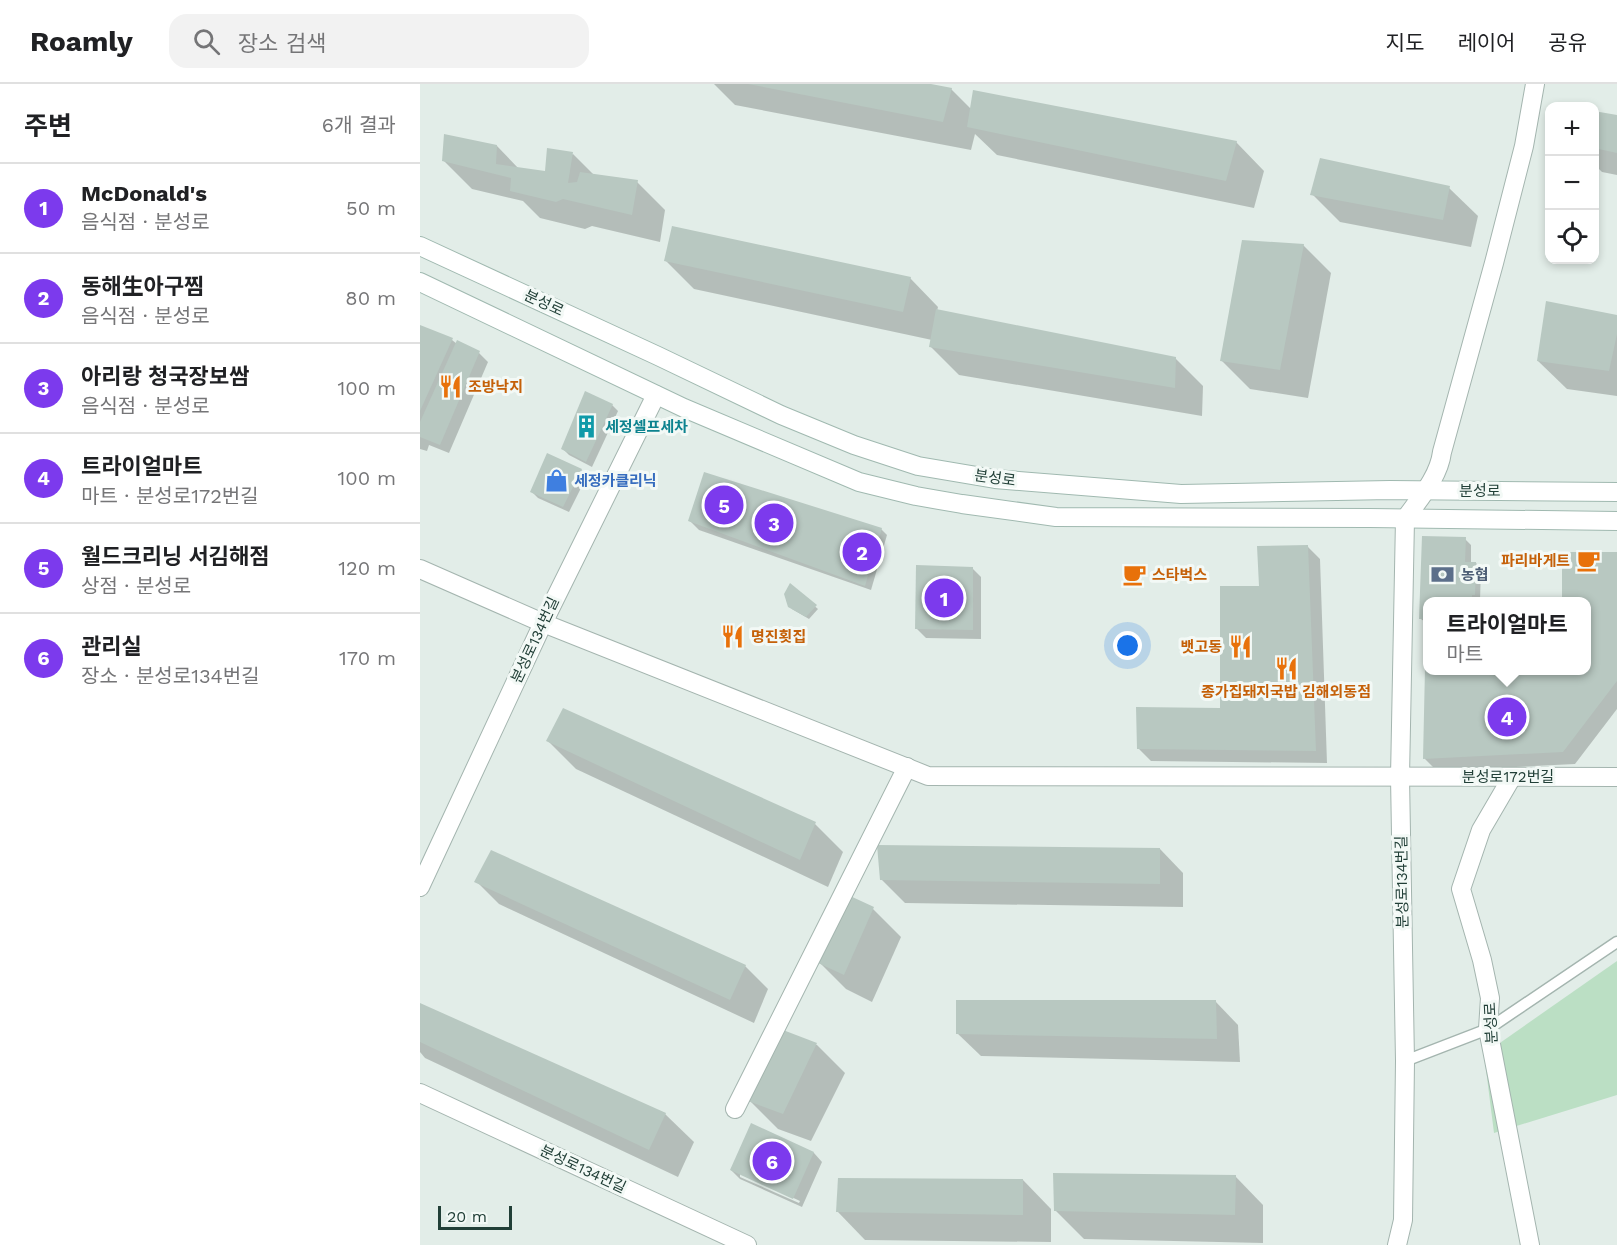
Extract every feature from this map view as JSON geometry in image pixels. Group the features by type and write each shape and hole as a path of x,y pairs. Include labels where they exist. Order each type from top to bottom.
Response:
{"street":[{"path":"1405,519 1425,491 1440,464 1524,146 1535,84"},
{"name":"분성로","path":"420,246 781,415 854,445 918,466 995,479 1181,494 1425,491 1617,492"},
{"name":"분성로","path":"420,282 656,395 859,482 916,496 1056,517 1617,521"},
{"name":"분성로134번길","path":"420,887 543,623 656,395"},
{"name":"분성로134번길","path":"1397,1245 1403,1220 1405,1061 1400,777 1405,519"},
{"name":"분성로172번길","path":"420,569 543,623 928,776 1617,777"},
{"path":"735,1109 907,767"},
{"name":"분성로","path":"1512,777 1481,830 1461,889 1482,960 1490,998 1488,1029 1530,1245"},
{"name":"분성로134번길","path":"420,1093 747,1245"}],"lane":[{"path":"1405,1061 1488,1029 1617,942"}],"green space":[{"path":"1617,961 1617,1095 1494,1133 1484,1054"}],"building":[{"path":"748,84 931,84 952,88 943,122"},
{"path":"973,90 1237,141 1226,181 967,127"},
{"path":"1599,112 1617,115 1617,153 1599,149"},
{"path":"444,134 497,145 496,164 545,171 547,148 573,152 568,183 577,182 580,172 638,180 632,215 563,199 556,202 510,191 511,178 442,161"},
{"path":"1320,158 1450,186 1443,220 1310,195"},
{"path":"672,226 911,277 903,312 664,261"},
{"path":"1242,240 1304,244 1280,370 1220,361"},
{"path":"1546,301 1617,315 1617,334 1609,371 1537,361"},
{"path":"936,309 1176,357 1175,388 929,347"},
{"path":"420,325 453,338 420,411"},
{"name":"조방낙지","path":"457,340 480,351 440,445 420,437 420,422"},
{"name":"세정셀프세차","path":"585,391 613,404 586,462 561,449"},
{"name":"세정카클리닉","path":"547,453 582,469 563,507 530,492"},
{"path":"704,472 882,528 865,586 688,521"},
{"name":"농협","path":"1422,536 1466,537 1465,562 1476,562 1475,595 1472,597 1423,597 1423,619 1419,619"},
{"path":"1308,545 1316,751 1137,749 1136,707 1220,708 1220,586 1259,586 1257,546"},
{"path":"1562,552 1617,552 1617,681 1563,752 1423,759 1425,675 1591,675 1591,597 1562,597"},
{"path":"916,565 973,567 973,630 915,629"},
{"path":"790,583 817,605 806,617 788,607 784,594"},
{"path":"563,708 816,822 800,860 546,741"},
{"path":"877,845 1160,848 1160,884 880,880"},
{"path":"491,850 746,965 730,1000 474,882"},
{"path":"848,895 874,907 844,975 816,962"},
{"path":"956,1000 1216,1000 1217,1039 956,1034"},
{"path":"420,1003 666,1113 649,1150 420,1042"},
{"path":"783,1030 817,1043 783,1114 748,1101"},
{"path":"751,1123 814,1152 793,1199 730,1170"},
{"path":"1053,1173 1236,1175 1235,1215 1054,1211"},
{"path":"838,1178 1023,1179 1023,1215 836,1212"}],"place":[{"name":"조방낙지","path":"450,387"},
{"name":"세정셀프세차","path":"587,427"},
{"name":"세정카클리닉","path":"556,481"},
{"name":"월드크리닝 서김해점","path":"724,505"},
{"name":"아리랑 청국장보쌈","path":"774,523"},
{"name":"동해生아구찜","path":"862,552"},
{"name":"파리바게트","path":"1588,561"},
{"name":"스타벅스","path":"1134,575"},
{"name":"농협","path":"1443,575"},
{"name":"McDonald's","path":"944,598"},
{"name":"명진횟집","path":"733,637"},
{"name":"뱃고동","path":"1240,647"},
{"name":"종가집돼지국밥 김해외동점","path":"1286,668"},
{"name":"트라이얼마트","path":"1507,717"},
{"name":"관리실","path":"772,1161"}]}
